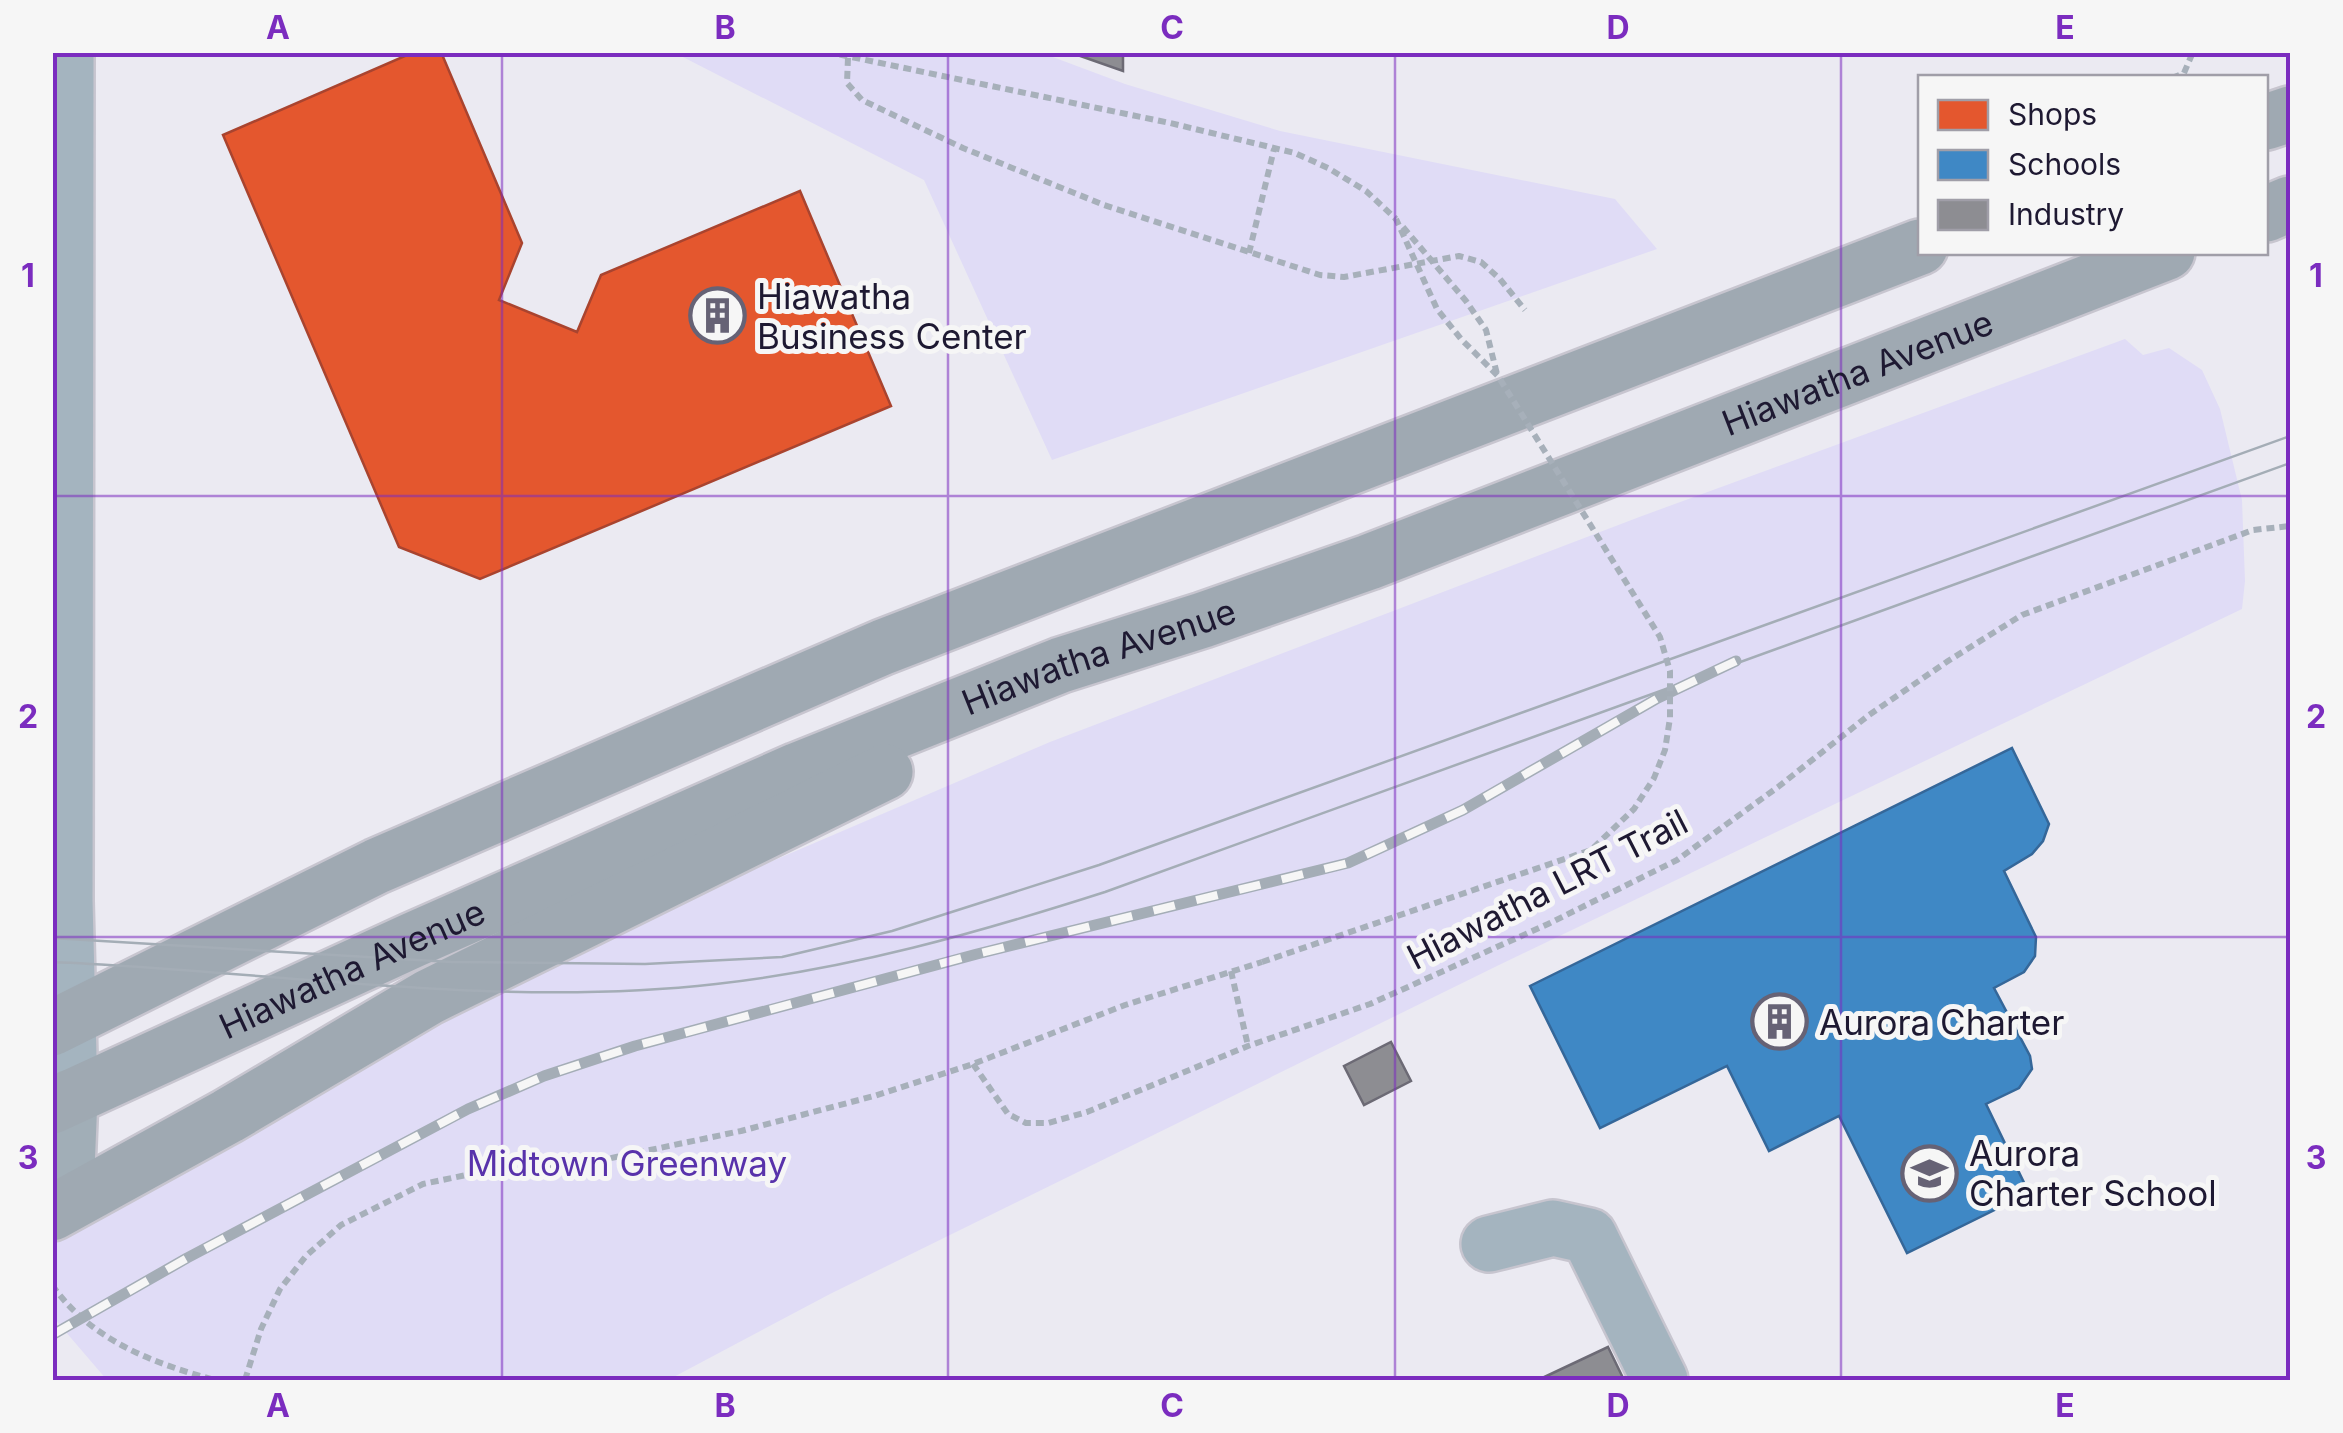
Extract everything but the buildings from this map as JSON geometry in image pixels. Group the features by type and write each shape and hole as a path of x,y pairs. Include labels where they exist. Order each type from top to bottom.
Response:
{"highway":[{"path":"60,1024 377,866 883,646 1918,248"},
{"name":"Hiawatha Avenue","path":"61,1102 798,770 1061,665 1369,562 2159,255"},
{"path":"52,1213 228,1116 429,997 765,829 1203,620"}],"main road":[{"path":"52,1205 67,1170 61,1102"}],"street":[{"path":"61,1102 65,901 59,320 66,52"},
{"path":"1488,1244 1553,1228 1590,1236 1660,1380"}],"path":[{"path":"827,52 1274,148 1328,168 1366,191 1396,219 1466,301 1486,330 1498,376"},
{"path":"2181,75 2193,52"},
{"path":"848,58 847,83 862,100 963,148 1104,205 1320,275 1344,277 1459,256 1481,262 1500,278 1525,310"},
{"path":"1249,253 1274,148"},
{"path":"245,1380 280,1289 306,1256 341,1225 423,1184 476,1173 578,1164 659,1150 874,1096 974,1064 1126,1005 1591,850 1626,818 1654,778 1665,750 1670,671 1660,637 1498,376 1460,339 1437,309 1396,219"},
{"name":"Hiawatha LRT Trail","path":"974,1064 1008,1114 1026,1122 1048,1124 1088,1112 1248,1046 1370,1004 1548,924 1677,860 1885,704 2022,615 2254,530 2290,526"},
{"path":"1231,971 1248,1046"},
{"path":"52,1284 105,1336 150,1361 215,1380"}],"green space":[{"path":"675,53 1042,53 1125,84 1280,131 1615,199 1657,249 1052,460 924,180"},
{"name":"Midtown Greenway","path":"2125,339 2143,355 2169,348 2202,370 2220,409 2242,500 2242,609 1499,965 830,1294 668,1380 107,1380 53,1317 52,1236 237,1145 417,1035 656,911 1050,742 1642,516"}],"tram line":[{"path":"52,938 451,962 645,964 782,957 892,931 1099,865 2290,436"},
{"path":"52,962 384,986 551,992 716,984 864,959 1009,922 1105,892 2290,463"}],"railway":[{"path":"52,1335 187,1258 468,1109 544,1076 635,1046 977,954 1348,863 1463,810 1658,698 1736,661"}],"place":[{"name":"Hiawatha Business Center","path":"718,316"},
{"name":"Aurora Charter","path":"1780,1022"},
{"name":"Aurora Charter School","path":"1930,1173"}]}
